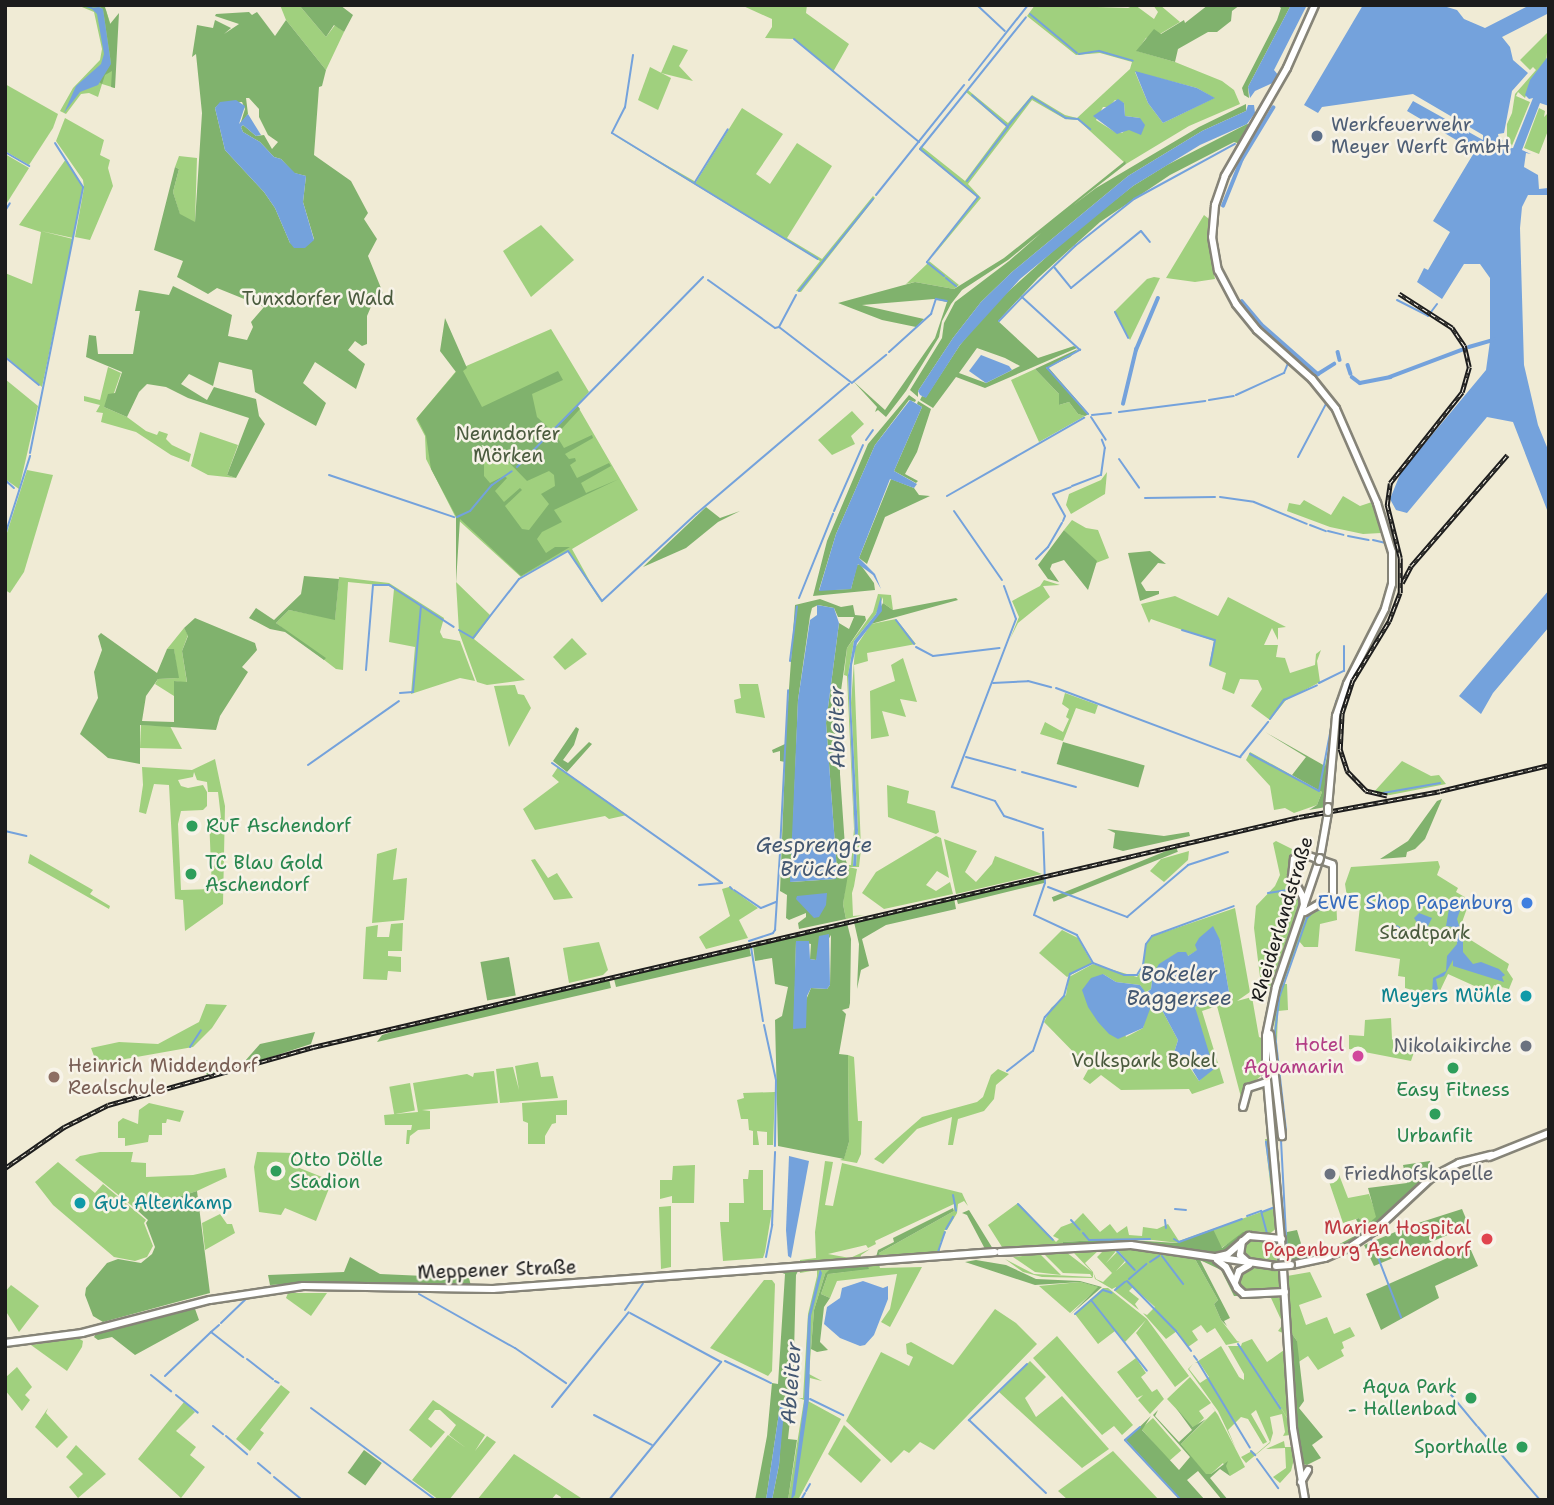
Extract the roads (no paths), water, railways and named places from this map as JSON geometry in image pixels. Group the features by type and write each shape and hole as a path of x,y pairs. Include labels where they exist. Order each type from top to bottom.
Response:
{"main road":[{"name":"Rheiderlandstraße","path":"1280,1294 1284,1279 1281,1266 1281,1223 1273,1135 1261,1082 1266,1067 1270,1014 1280,973 1316,871 1328,863 1328,809 1336,716 1348,684 1385,609 1392,584 1392,552 1377,503 1336,409 1312,379 1266,339 1239,309 1222,281 1212,237 1215,205 1225,176 1290,63 1315,5"},
{"path":"1306,854 1328,863 1334,877 1334,893 1327,900 1310,907 1301,916 1303,897 1294,881 1293,864 1298,855 1306,854"},
{"path":"1294,881 1307,884 1316,871"},
{"path":"1314,881 1314,895 1327,900"},
{"path":"1270,1014 1282,1136"},
{"path":"1243,1107 1245,1093 1261,1082 1265,1088 1269,1110"},
{"name":"Meppener Straße","path":"5,1343 88,1332 211,1300 303,1286 493,1289 998,1252 1131,1245 1251,1265 1291,1265 1336,1254 1374,1231 1431,1178 1549,1133"},
{"path":"1269,1237 1281,1223"},
{"path":"1214,1258 1227,1254 1243,1239 1253,1236 1282,1238"},
{"path":"1236,1285 1239,1271 1251,1265 1240,1255 1243,1239"},
{"path":"1214,1258 1226,1267 1244,1294 1280,1294"},
{"path":"1284,1279 1280,1294 1286,1311 1297,1462 1305,1500"},
{"path":"1292,1472 1297,1462"},
{"path":"1301,1482 1308,1470"}],"water":[{"path":"1291,5 1307,5 1274,70 1279,76 1277,81 1255,91 1250,98 1248,87"},
{"path":"1363,5 1440,5 1457,10 1464,19 1485,28 1530,5 1549,5 1549,13 1502,37 1510,47 1513,60 1528,73 1512,91 1504,133 1498,134 1499,139 1503,140 1502,149 1513,148 1533,98 1529,99 1525,95 1530,80 1549,55 1549,106 1540,103 1522,150 1531,154 1526,153 1524,167 1538,175 1539,189 1548,188 1549,174 1549,195 1528,195 1522,207 1520,228 1524,365 1538,425 1549,452 1549,515 1513,422 1487,417 1407,513 1396,510 1390,499 1401,472 1486,370 1490,341 1490,278 1480,264 1464,264 1442,299 1417,282 1424,268 1428,270 1450,232 1433,221 1475,151 1407,111 1413,101 1483,140 1483,135 1413,94 1322,107 1318,113 1304,105"},
{"path":"91,8 103,9 111,64 98,85 80,92 64,113 76,86 101,64 104,54 97,14"},
{"path":"1135,71 1197,88 1215,98 1163,123 1148,103"},
{"path":"1118,99 1124,103 1125,116 1140,118 1145,125 1141,135 1129,130 1117,134 1093,116"},
{"path":"236,100 245,106 239,124 248,114 261,135 256,136 243,125 243,132 260,142 295,173 306,176 303,202 314,240 305,248 294,248 275,208 264,192 225,150 215,108 220,102"},
{"path":"1248,105 1254,105 1255,113 1247,124 1200,145 1133,186 1020,279 960,345 926,398 920,395 918,391 953,338 981,302 1012,272 1128,176 1202,131 1246,111"},
{"path":"981,355 1009,366 1012,370 986,383 969,371"},
{"path":"910,400 922,407 894,471 917,484 914,488 890,479 859,558 875,574 881,589 873,575 858,564 851,589 819,591 836,534 875,445"},
{"path":"1549,590 1549,627 1493,693 1481,714 1459,696"},
{"path":"881,596 882,611 857,643 852,665 851,703 858,830 856,866 853,866 855,837 848,675 854,641 876,614"},
{"name":"Gesprengte Brücke","path":"817,605 834,608 839,623 826,723 837,871 836,879 790,882 798,700 810,620 817,615"},
{"path":"827,893 826,905 819,917 814,918 796,899 797,896"},
{"path":"1464,899 1457,919 1463,938 1463,952 1473,964 1481,962 1499,969 1505,975 1502,977 1504,982 1453,966 1453,960 1444,976 1436,979 1438,989 1432,994 1433,978 1446,971 1447,956 1457,944 1457,932 1453,927 1446,926 1449,909"},
{"path":"1419,913 1432,918 1423,936 1414,940 1385,938 1397,925 1408,933 1416,934 1419,926 1414,918"},
{"name":"Bokeler Baggersee","path":"1213,926 1220,940 1229,992 1195,1007 1214,1069 1199,1081 1190,1066 1173,1056 1178,1040 1155,997 1149,1001 1150,1009 1143,1028 1118,1039 1098,1022 1088,1007 1082,990 1091,978 1103,974 1116,982 1140,985 1146,993 1151,989 1153,974 1159,964 1178,952 1186,952 1188,956 1197,950 1195,945 1199,938"},
{"path":"829,934 830,985 827,989 811,988 807,996 806,1028 793,1029 796,941 809,941 810,959 816,960 819,936"},
{"path":"789,1156 809,1161 791,1258 788,1256 786,1230"},
{"path":"820,1269 822,1273 811,1316 809,1399 795,1495 791,1500 804,1403 808,1317"},
{"path":"863,1281 883,1288 888,1286 888,1299 874,1335 865,1345 860,1346 840,1338 824,1324 827,1307 840,1298 842,1288"},
{"path":"785,1401 779,1465 772,1500 766,1500 780,1406"}],"waterway":[{"path":"83,5 92,8"},
{"path":"977,5 1005,31"},
{"path":"969,80 1028,5"},
{"path":"1030,14 1077,53"},
{"path":"944,276 927,262 978,197 920,149 1026,17"},
{"path":"794,39 919,142"},
{"path":"1079,54 1099,51 1133,61"},
{"path":"633,55 625,107 612,133 818,259"},
{"path":"876,195 964,85"},
{"path":"967,181 1008,127 972,95"},
{"path":"1009,125 1032,97 1066,118 1078,119 1090,129"},
{"path":"1223,206 1242,159 1273,108"},
{"path":"695,182 728,129"},
{"path":"30,453 83,187 55,143"},
{"path":"1088,414 1047,368 1080,350 1022,297 1075,246 1134,199 1235,144"},
{"path":"5,152 29,166"},
{"path":"799,291 873,199"},
{"path":"5,211 10,203"},
{"path":"1054,267 1071,288 1141,231 1150,242"},
{"path":"517,467 703,277"},
{"path":"946,278 956,286"},
{"path":"708,280 775,328 779,327"},
{"path":"796,295 779,327 852,383"},
{"path":"999,321 1022,297"},
{"path":"1123,404 1136,350 1158,298"},
{"path":"889,352 931,314 936,299 947,301"},
{"path":"1397,300 1428,316 1437,304"},
{"path":"1242,301 1261,324 1318,374 1334,364"},
{"path":"1115,312 1128,338"},
{"path":"1469,347 1494,340"},
{"path":"1352,377 1360,383 1390,377 1464,349"},
{"path":"1338,352 1340,360"},
{"path":"853,382 886,355"},
{"path":"5,357 39,385"},
{"path":"1236,395 1284,373 1288,363"},
{"path":"1348,365 1351,374"},
{"path":"459,630 473,638 519,579 568,551 602,601 696,514 849,384"},
{"path":"1209,400 1234,396"},
{"path":"1119,412 1205,401"},
{"path":"1298,457 1327,402"},
{"path":"1092,415 1111,413"},
{"path":"1091,417 1106,440"},
{"path":"947,496 1084,418"},
{"path":"866,440 873,430"},
{"path":"1072,486 1101,475 1105,448 1102,440"},
{"path":"834,511 863,445"},
{"path":"5,535 30,456"},
{"path":"1119,459 1139,488"},
{"path":"457,517 470,511 492,485 512,471"},
{"path":"329,475 454,517"},
{"path":"5,480 14,488"},
{"path":"1063,521 1065,516 1053,494 1071,487"},
{"path":"1145,498 1215,497"},
{"path":"1220,497 1254,502 1307,524"},
{"path":"954,511 1002,580"},
{"path":"799,598 833,514"},
{"path":"1036,559 1048,547 1062,523"},
{"path":"1310,525 1326,531"},
{"path":"1328,531 1344,535"},
{"path":"1348,536 1369,540"},
{"path":"1373,540 1386,543"},
{"path":"366,670 373,585 389,585 454,627"},
{"path":"1004,586 1016,619 952,787 995,801 1004,816 1043,829"},
{"path":"400,693 413,692 421,605"},
{"path":"790,661 797,606"},
{"path":"896,620 914,644"},
{"path":"1182,630 1215,640 1210,665"},
{"path":"1319,683 1344,671 1344,646"},
{"path":"916,647 933,656 1000,648"},
{"path":"1250,754 1319,791 1336,702 1356,661"},
{"path":"993,683 1028,681 1051,687"},
{"path":"1270,719 1284,700 1317,685"},
{"path":"1056,688 1240,757 1268,722"},
{"path":"780,850 788,690"},
{"path":"308,765 399,701"},
{"path":"966,757 1015,770"},
{"path":"552,763 722,883"},
{"path":"1022,772 1076,787"},
{"path":"1383,793 1440,783"},
{"path":"5,831 26,836"},
{"path":"1007,1071 1033,1051 1045,1017 1064,996 1070,974 1093,963 1077,935 1034,915 1045,883 1043,832"},
{"path":"1048,887 1127,917 1188,865 1228,852"},
{"path":"749,941 775,930 780,853"},
{"path":"699,885 722,883"},
{"path":"1268,893 1292,889 1296,891 1300,903 1294,921"},
{"path":"734,890 761,908 776,902"},
{"path":"1286,1130 1275,1033 1279,998 1307,918 1313,912 1331,905 1337,896"},
{"path":"1093,963 1124,975 1137,975 1143,965 1146,944 1152,936 1234,906"},
{"path":"751,947 763,1021"},
{"path":"764,1025 776,1080 775,1146"},
{"path":"190,1047 201,1030"},
{"path":"1281,1140 1287,1256"},
{"path":"1262,1212 1275,1207 1266,1142"},
{"path":"766,1257 772,1225 775,1152"},
{"path":"953,1195 956,1211"},
{"path":"1018,1204 1053,1240"},
{"path":"1175,1209 1186,1210"},
{"path":"1247,1216 1261,1211 1267,1234"},
{"path":"946,1229 953,1217"},
{"path":"1174,1239 1179,1242 1242,1219"},
{"path":"1071,1220 1080,1230"},
{"path":"1165,1220 1166,1228"},
{"path":"938,1252 945,1232"},
{"path":"1083,1233 1089,1240 1150,1239"},
{"path":"1371,1239 1401,1317"},
{"path":"1271,1241 1276,1244 1278,1259"},
{"path":"1117,1251 1135,1270"},
{"path":"1150,1262 1159,1256"},
{"path":"1162,1256 1183,1284"},
{"path":"1129,1279 1146,1264"},
{"path":"1127,1281 1176,1331 1191,1351"},
{"path":"1115,1290 1125,1282"},
{"path":"625,1310 643,1283"},
{"path":"1075,1314 1103,1290 1112,1293"},
{"path":"419,1294 515,1348 566,1383"},
{"path":"221,1323 247,1298"},
{"path":"1091,1300 1147,1371"},
{"path":"552,1407 629,1312"},
{"path":"609,1500 721,1362 630,1313"},
{"path":"219,1325 211,1332 243,1357"},
{"path":"165,1376 211,1332"},
{"path":"1238,1344 1280,1408"},
{"path":"1194,1356 1197,1360"},
{"path":"247,1359 273,1379"},
{"name":"Ableiter","path":"725,1361 771,1383"},
{"path":"1198,1362 1250,1448"},
{"path":"1027,1364 969,1420 1046,1493"},
{"path":"151,1375 171,1391"},
{"path":"275,1381 279,1383"},
{"path":"1443,1385 1477,1426"},
{"path":"176,1395 198,1413"},
{"name":"Ableiter","path":"810,1399 843,1415"},
{"path":"311,1408 436,1500"},
{"path":"594,1415 652,1445"},
{"path":"213,1426 223,1434"},
{"path":"1140,1427 1125,1440 1181,1500"},
{"path":"1478,1427 1540,1500"},
{"path":"226,1436 247,1454"},
{"path":"1251,1451 1255,1455"},
{"path":"1257,1459 1278,1488"},
{"path":"258,1463 270,1473"},
{"path":"274,1477 302,1500"},
{"path":"806,1491 810,1484"},
{"path":"801,1500 805,1493"}],"railway":[{"path":"1387,796 1366,791 1347,771 1340,749 1342,713 1353,680 1389,621 1400,593 1400,558 1387,505 1390,483 1462,392 1469,367 1464,346 1452,328 1399,294"},
{"path":"1402,583 1411,566 1507,455"},
{"path":"5,1168 64,1127 108,1105 313,1047 1299,817 1440,791 1549,765"}],"place":[{"name":"Werkfeuerwehr Meyer Werft GmbH","path":"1317,136"},
{"name":"RuF Aschendorf","path":"192,826"},
{"name":"TC Blau Gold Aschendorf","path":"191,874"},
{"name":"EWE Shop Papenburg","path":"1527,903"},
{"name":"Meyers Mühle","path":"1526,996"},
{"name":"Nikolaikirche","path":"1526,1046"},
{"name":"Hotel Aquamarin","path":"1358,1056"},
{"name":"Easy Fitness","path":"1453,1068"},
{"name":"Heinrich Middendorf Realschule","path":"54,1077"},
{"name":"Urbanfit","path":"1435,1114"},
{"name":"Otto Dölle Stadion","path":"276,1171"},
{"name":"Friedhofskapelle","path":"1330,1174"},
{"name":"Gut Altenkamp","path":"80,1203"},
{"name":"Marien Hospital Papenburg Aschendorf","path":"1487,1239"},
{"name":"Aqua Park - Hallenbad","path":"1471,1398"},
{"name":"Sporthalle","path":"1522,1447"}],"park label":[{"name":"Tunxdorfer Wald","path":"318,299"},
{"name":"Nenndorfer Mörken","path":"508,445"},
{"name":"Stadtpark","path":"1425,933"},
{"name":"Volkspark Bokel","path":"1144,1061"}]}
